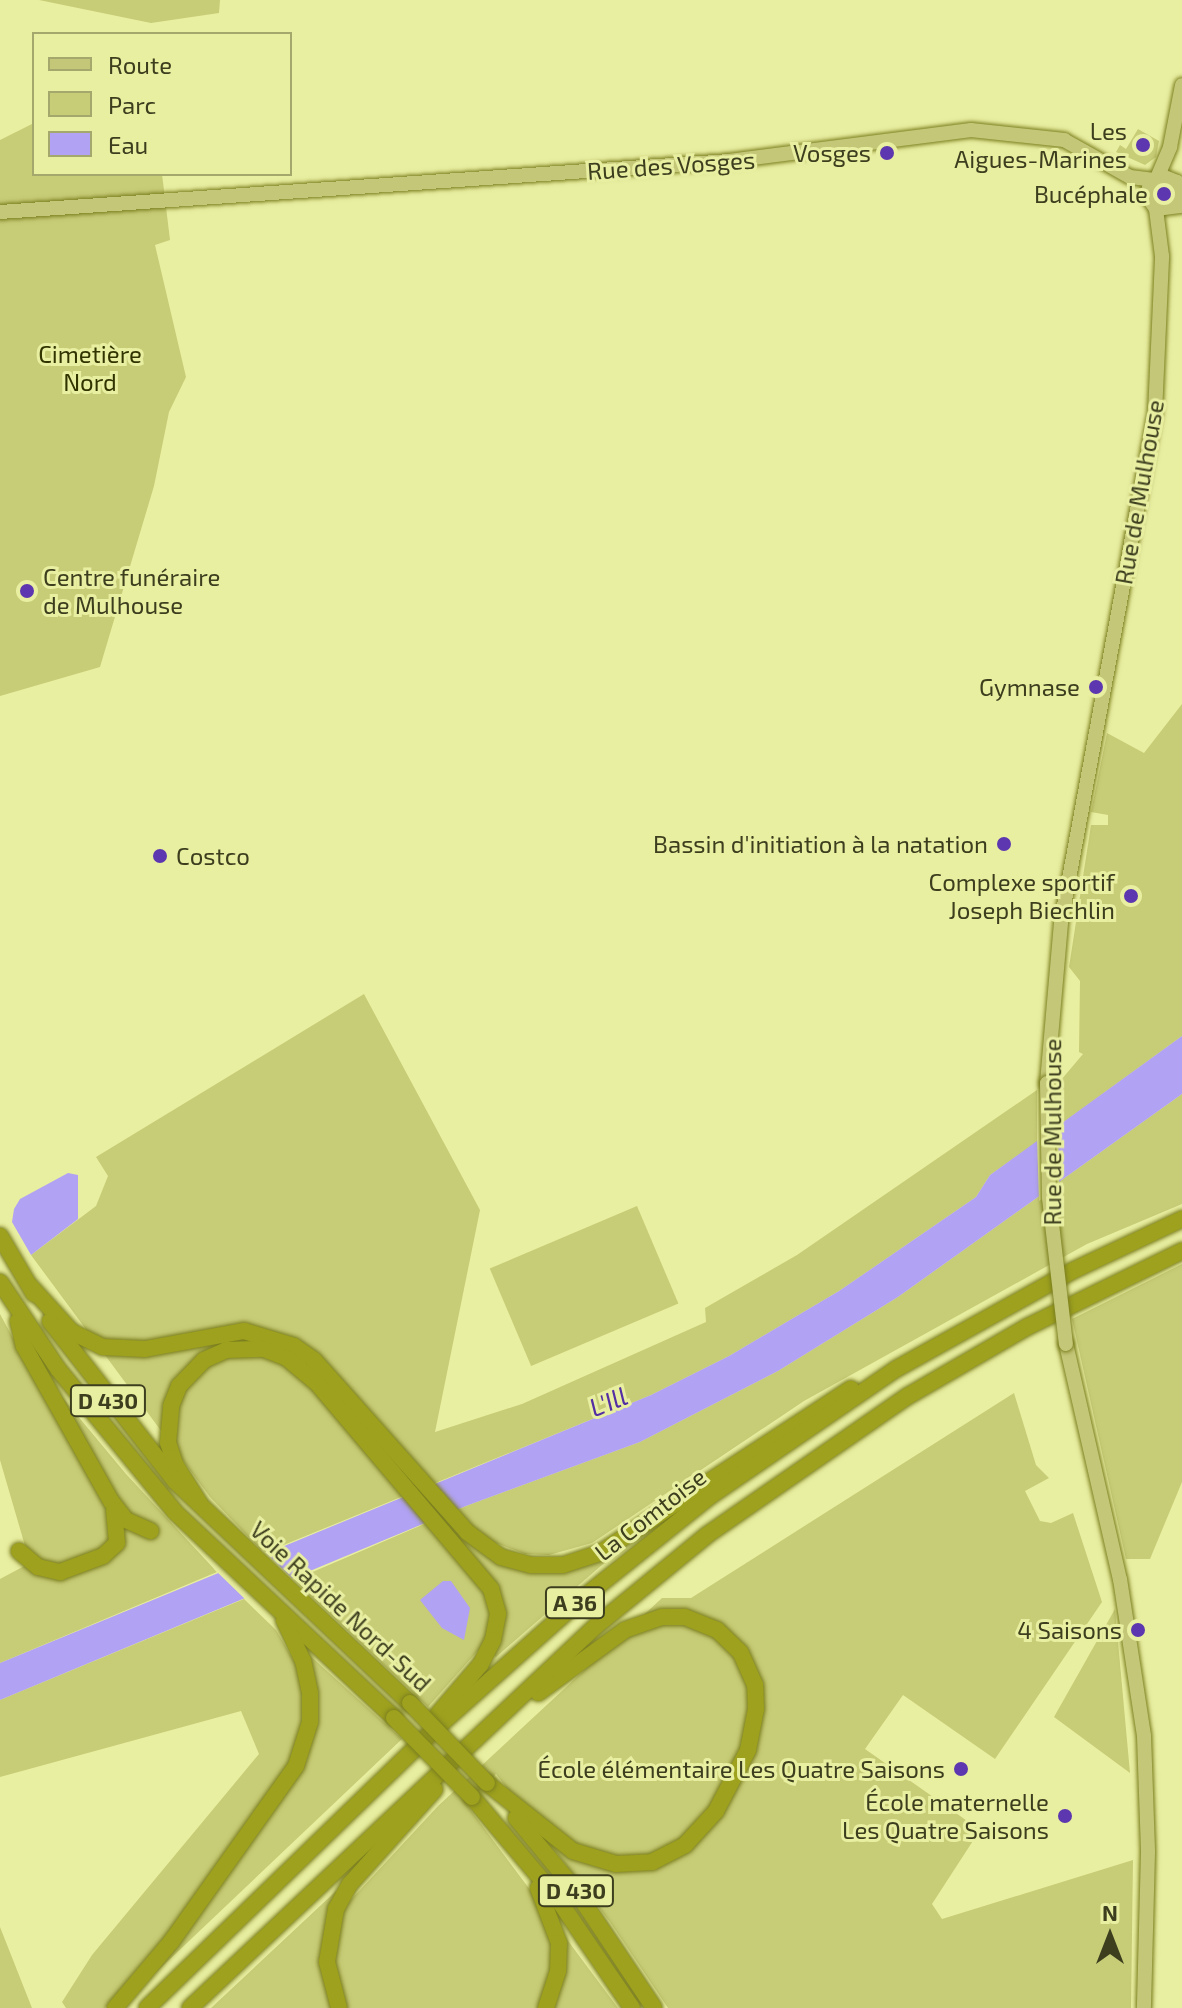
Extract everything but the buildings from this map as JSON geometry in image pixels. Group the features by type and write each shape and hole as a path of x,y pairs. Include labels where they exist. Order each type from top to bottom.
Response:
{"highway":[{"name":"La Comtoise","path":"147,2008 284,1873 613,1572 744,1471 896,1369 1072,1271 1182,1219"},
{"name":"Voie Rapide Nord-Sud","path":"0,1236 107,1400 200,1504 293,1597 410,1703 487,1783 574,1888 654,2008"},
{"name":"A 36","path":"190,2008 648,1582 818,1454 1027,1327 1182,1251"},
{"name":"Voie Rapide Nord-Sud","path":"0,1282 58,1369 175,1512 394,1718 472,1797 557,1898 632,2008"},
{"path":"30,1286 72,1332 103,1347 145,1349 228,1332 282,1340 314,1360 483,1575 496,1603 497,1629 488,1653 462,1689 284,1873"},
{"path":"15,1307 24,1346 111,1501 126,1520 151,1531"},
{"path":"200,1504 170,1452 169,1418 179,1386 215,1355 251,1348 287,1358 369,1430 479,1543 501,1557 545,1566 600,1553 816,1407 896,1369"},
{"path":"19,1551 38,1567 60,1572 103,1556 117,1543 119,1531 111,1501"},
{"path":"115,2008 188,1920 296,1766 310,1722 310,1693 303,1661 277,1610"},
{"path":"487,1783 573,1851 616,1864 663,1858 702,1829 729,1790 752,1735 755,1685 740,1652 717,1630 695,1619 662,1617 614,1636 491,1726"},
{"path":"339,2008 326,1948 342,1897 464,1750"},
{"path":"472,1797 536,1885 553,1918 558,1971 546,2008"}],"main road":[{"path":"1170,147 1180,185 1176,207 1152,205 1155,179 1170,147 1182,85"},
{"name":"Rue des Vosges","path":"0,212 729,161 971,130 1042,135 1130,177 1180,185"},
{"name":"Rue des Vosges","path":"1092,157 1102,170 1152,205"},
{"name":"Rue de Mulhouse","path":"1152,205 1162,256"},
{"name":"Rue de Mulhouse","path":"1144,2008 1148,1852 1144,1736 1120,1579 1066,1344 1049,1198 1047,1083 1061,922 1155,413 1162,256 1176,207"}],"green space":[{"path":"39,0 220,0 219,13 151,23"},
{"name":"Cimetière Nord","path":"32,124 32,176 162,176 170,240 155,245 186,377 169,412 154,486 100,667 0,696 0,140"},
{"path":"1138,129 1159,141 1156,157 1145,165 1116,152 1120,145 1126,149"},
{"name":"Complexe sportif Joseph Biechlin","path":"1182,704 1182,1036 1057,1127 1061,1080 1083,1054 1079,1052 1080,981 1069,967 1091,825 1108,825 1108,815 1091,812 1107,733 1144,753"},
{"path":"364,994 480,1210 435,1432 522,1404 706,1322 705,1308 797,1255 1037,1090 1037,1142 990,1175 976,1197 839,1291 729,1356 651,1395 264,1553 210,1497 31,1255 96,1206 108,1176 96,1157"},
{"path":"1182,1094 1182,1204 1087,1244 804,1401 592,1543 549,1555 525,1554 488,1540 524,1570 625,1545 496,1657 481,1647 428,1707 294,1580 466,1506 640,1442 778,1371 898,1297"},
{"path":"637,1206 678,1304 531,1366 490,1269"},
{"path":"1182,1264 1182,1482 1150,1559 1126,1559 1072,1319"},
{"path":"0,1314 13,1338 126,1474 217,1572 0,1663 0,1579 30,1563 0,1460"},
{"path":"1014,1393 1036,1465 1049,1478 1025,1491 1040,1521 1051,1523 1073,1513 1102,1602 995,1759 903,1695 865,1749 980,1830 932,1904 942,1919 1133,1860 1131,2008 668,2008 610,1922 496,1774 466,1804 618,2008 211,2008 336,1891 348,1903 438,1806 662,1598 691,1598"},
{"path":"244,1599 276,1630 294,1661 306,1652 402,1739 150,1978 142,1970 105,2008 66,2008 62,2002 92,1955 259,1754 241,1711 0,1777 0,1700"},
{"path":"1115,1609 1130,1773 1054,1717"},
{"path":"0,1927 30,2003 32,2008 0,2008"}],"water":[{"name":"L'Ill","path":"1182,1036 1182,1094 898,1297 778,1371 640,1442 466,1506 0,1700 0,1663 651,1395 729,1356 839,1291 976,1197 990,1175"},
{"path":"68,1173 78,1175 78,1219 31,1255 12,1222 14,1209 20,1199"},
{"path":"443,1581 451,1581 470,1608 464,1640 442,1628 420,1600"}],"pier":[{"path":"1058,1122 1059,1187 1039,1201 1037,1137"},
{"path":"262,1549 297,1583 248,1602 214,1569"}],"place":[{"name":"Les Aigues-Marines","path":"1143,145"},
{"name":"Vosges","path":"887,153"},
{"name":"Bucéphale","path":"1164,194"},
{"name":"Centre funéraire de Mulhouse","path":"27,591"},
{"name":"Gymnase","path":"1096,687"},
{"name":"Bassin d'initiation à la natation","path":"1004,844"},
{"name":"Costco","path":"160,856"},
{"name":"Complexe sportif Joseph Biechlin","path":"1131,896"},
{"name":"4 Saisons","path":"1138,1630"},
{"name":"École élémentaire Les Quatre Saisons","path":"961,1769"},
{"name":"École maternelle Les Quatre Saisons","path":"1065,1816"}]}
